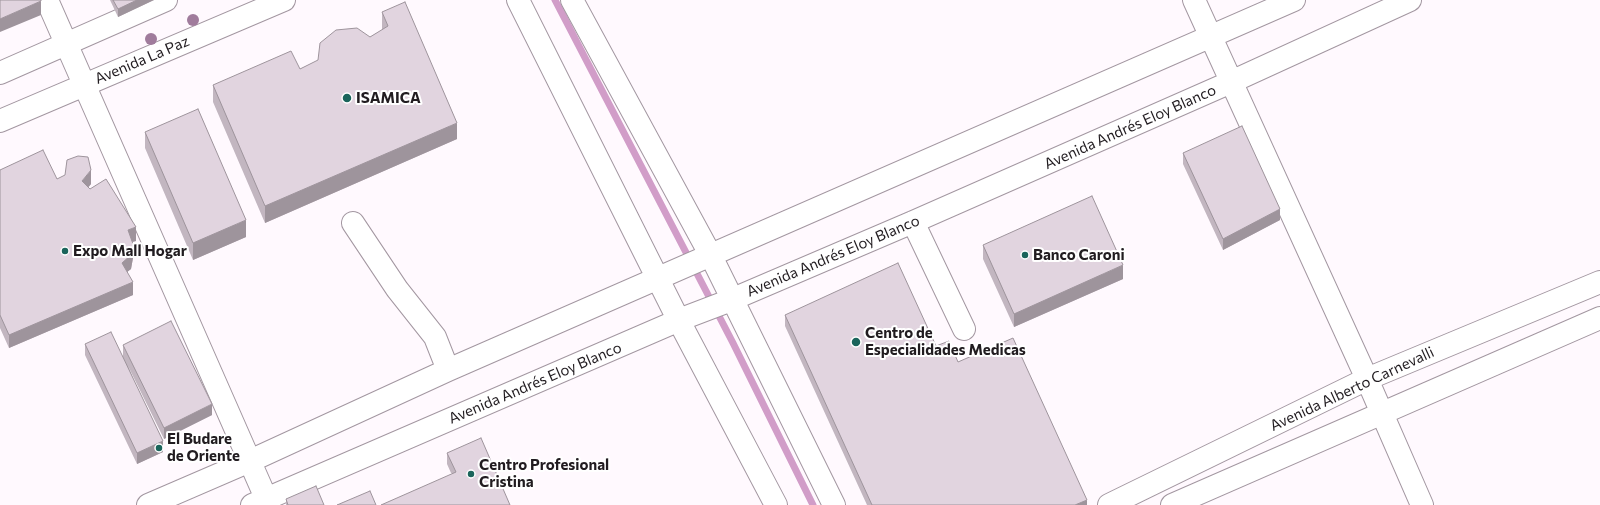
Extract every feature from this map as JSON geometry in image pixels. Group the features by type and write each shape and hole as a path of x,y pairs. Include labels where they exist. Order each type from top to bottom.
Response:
{"street":[{"path":"47,0 250,461 262,503"},
{"path":"0,72 166,0"},
{"name":"Avenida La Paz","path":"0,121 284,0"},
{"path":"518,0 661,277 681,320 776,505"},
{"path":"572,0 707,257 834,505"},
{"path":"1194,0 1382,412 1422,505"},
{"path":"148,505 250,461 448,370 1211,38 1294,0"},
{"name":"Avenida Andrés Eloy Blanco","path":"262,503 681,320 913,222 1231,82 1410,0"},
{"path":"913,222 964,329"},
{"path":"353,223 397,289 435,337 448,370"},
{"name":"Avenida Alberto Carnevalli","path":"1109,505 1367,379 1600,282"},
{"name":"Avenida Alberto Carnevalli","path":"1172,505 1600,318"}],"building":[{"path":"0,0 41,0 41,1 0,19"},
{"path":"113,0 137,0 118,9"},
{"path":"405,2 457,123 265,206 213,85 291,51 300,69 318,60 320,43 336,30 357,28 370,37 388,26 382,12"},
{"path":"198,109 246,220 193,243 145,132"},
{"path":"1242,126 1280,209 1223,239 1183,153"},
{"name":"Expo Mall Hogar","path":"43,150 57,179 65,175 67,160 78,156 88,157 91,170 82,181 90,189 106,179 136,227 128,230 133,244 131,255 122,263 133,282 9,335 0,315 0,170"},
{"path":"1092,196 1123,265 1014,314 983,245"},
{"path":"898,263 936,346 949,341 958,362 1013,338 1087,500 1075,505 872,505 785,315"},
{"path":"171,321 212,404 164,428 123,345"},
{"path":"111,332 163,441 137,453 85,344"},
{"name":"Centro Profesional Cristina","path":"481,438 510,505 381,505 456,472 447,453"},
{"path":"316,486 324,505 288,505 286,499"},
{"path":"370,491 376,505 337,505"}],"waterway":[{"path":"555,0 733,343 813,505"}],"place":[{"name":"ISAMICA","path":"347,98"},
{"name":"Expo Mall Hogar","path":"65,251"},
{"name":"Banco Caroni","path":"1025,255"},
{"name":"Centro de Especialidades Medicas","path":"856,342"},
{"name":"El Budare de Oriente","path":"159,448"},
{"name":"Centro Profesional Cristina","path":"471,474"}]}
